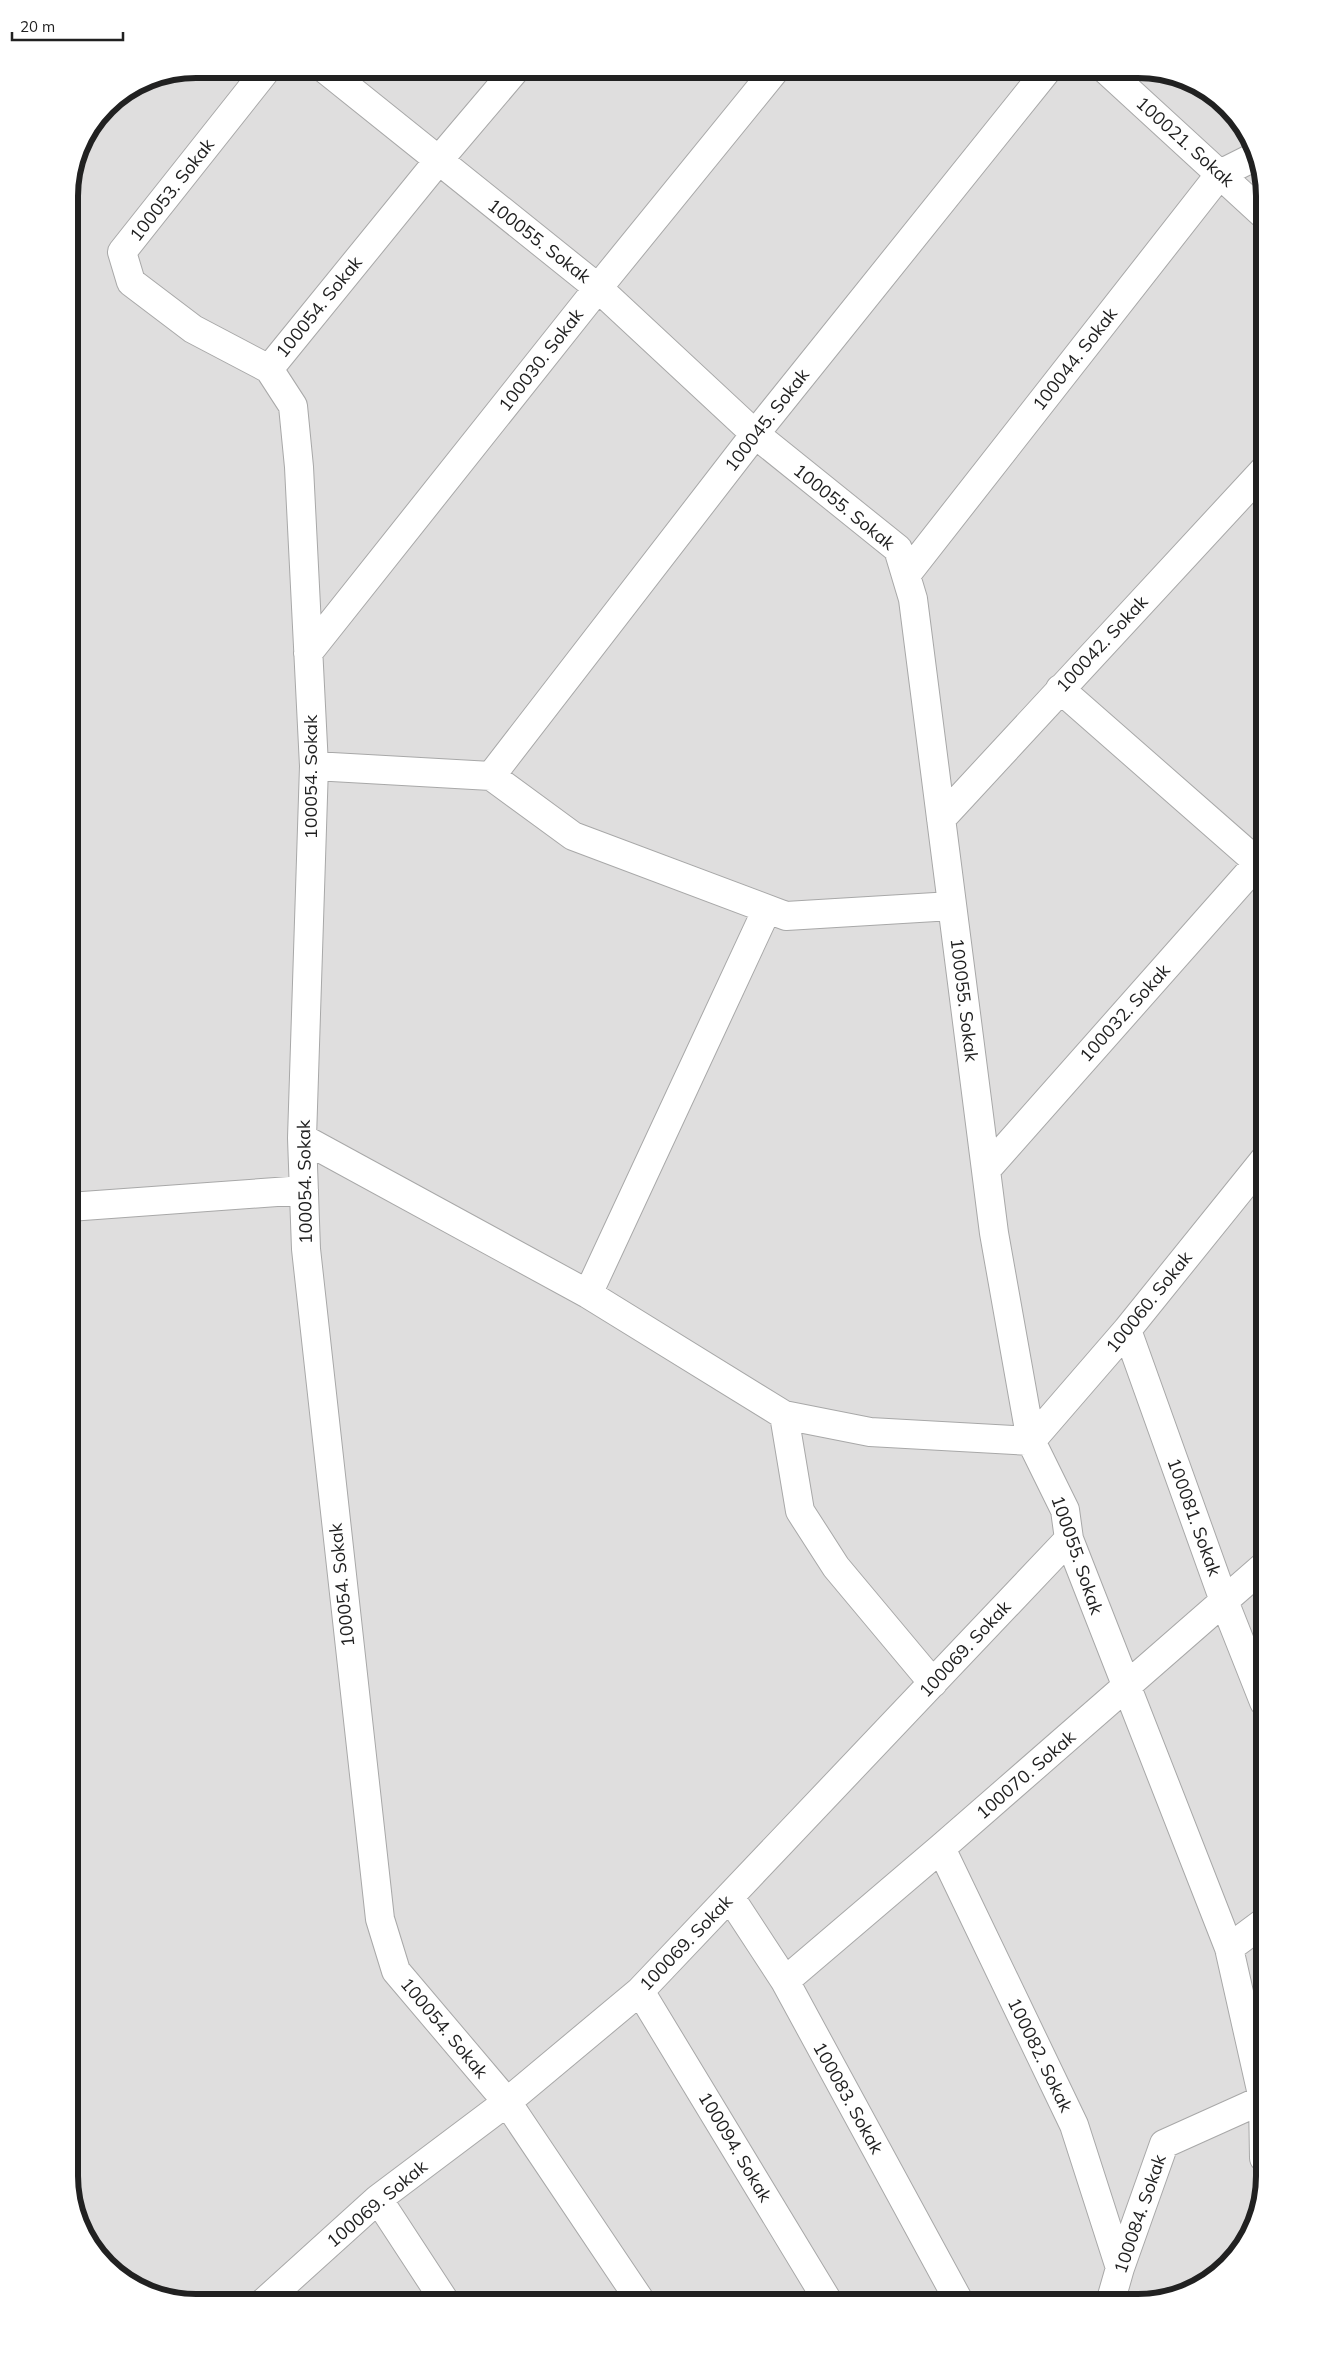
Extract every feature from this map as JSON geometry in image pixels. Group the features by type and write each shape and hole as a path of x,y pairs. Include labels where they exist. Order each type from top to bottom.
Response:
{"street":[{"name":"100053. Sokak","path":"251,78 122,252 131,282 194,328 270,368"},
{"name":"100055. Sokak","path":"336,78 598,288 755,434 898,549 913,599 994,1234 1031,1441 1065,1510 1069,1539 1229,1948 1256,2064"},
{"name":"100054. Sokak","path":"508,78 438,161 270,368 293,406 299,467 314,766 302,1138 308,1268 380,1919 396,1971 507,2102 636,2294"},
{"name":"100030. Sokak","path":"308,653 598,288 769,78"},
{"name":"100045. Sokak","path":"492,776 755,434 1041,78"},
{"name":"100021. Sokak","path":"1115,78 1256,208"},
{"name":"100044. Sokak","path":"906,575 1220,174 1250,159"},
{"name":"100042. Sokak","path":"941,819 1256,479"},
{"path":"1060,689 1256,857"},
{"path":"314,766 492,776 572,836 786,916 952,906"},
{"name":"100032. Sokak","path":"986,1170 1256,869"},
{"path":"588,1294 768,909"},
{"path":"302,1138 588,1294 784,1415 870,1432 1031,1441"},
{"name":"100060. Sokak","path":"1031,1441 1256,1179"},
{"path":"78,1206 304,1190"},
{"name":"100081. Sokak","path":"1127,1330 1224,1601 1256,1682"},
{"path":"784,1415 800,1511 836,1567 933,1683"},
{"name":"100069. Sokak","path":"273,2294 378,2199 507,2102 640,1991 1069,1539"},
{"name":"100070. Sokak","path":"784,1981 942,1848 1256,1573"},
{"name":"100082. Sokak","path":"942,1848 1074,2125 1120,2268"},
{"name":"100083. Sokak","path":"730,1898 784,1981 955,2294"},
{"path":"1229,1948 1256,1928"},
{"name":"100094. Sokak","path":"640,1991 824,2294"},
{"name":"100084. Sokak","path":"1113,2294 1164,2144 1256,2103"},
{"path":"378,2199 440,2294"}],"shaded area":[{"path":"188,78 1145,78 1176,84 1203,97 1231,124 1247,150 1253,172 1256,195 1256,2177 1249,2215 1236,2242 1203,2275 1183,2286 1145,2294 188,2294 150,2286 136,2279 112,2260 93,2236 86,2222 80,2200 78,2177 78,188 86,150 97,130 112,112 130,97 150,86"}]}
